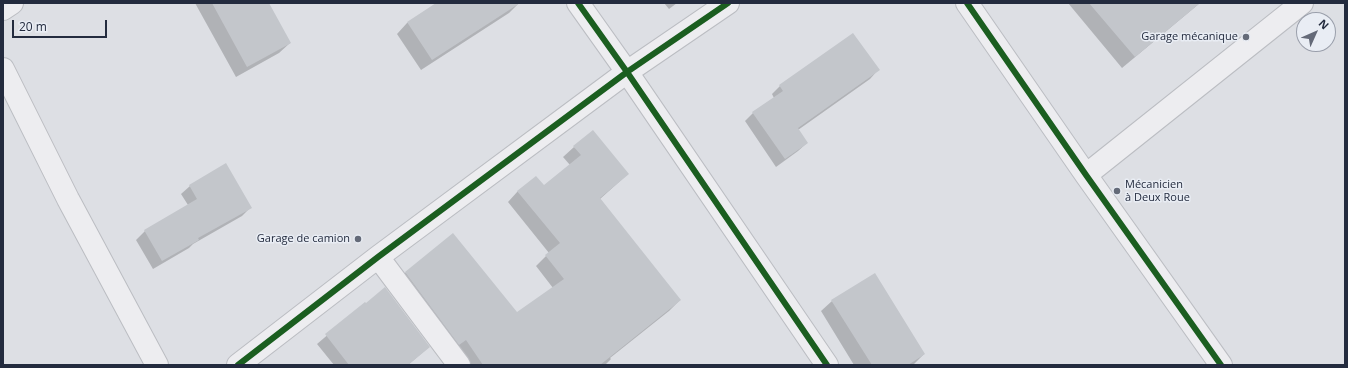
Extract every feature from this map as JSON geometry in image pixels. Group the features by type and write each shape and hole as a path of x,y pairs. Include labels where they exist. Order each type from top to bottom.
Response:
{"street":[{"path":"3,9 12,3"},
{"path":"578,3 627,72 827,365"},
{"path":"238,365 378,257 627,72 728,3"},
{"path":"967,3 1086,175 1221,365"},
{"path":"1086,175 1302,3"},
{"path":"3,69 68,199 156,365"},
{"path":"378,257 459,365"}],"building":[{"path":"212,3 269,3 291,43 247,67"},
{"path":"436,3 520,3 432,60 407,22"},
{"path":"1089,3 1200,3 1135,57"},
{"path":"853,33 880,70 798,128 808,143 785,159 752,112 783,91 779,85"},
{"path":"593,130 629,174 600,198 681,300 600,365 483,365 466,340 459,345 405,272 453,233 517,312 564,279 545,255 560,243 517,191 536,176 544,185 581,155 573,146"},
{"path":"226,163 252,208 198,238 199,240 162,261 144,230 197,199 189,185"},
{"path":"875,273 925,354 908,365 872,365 831,300"},
{"path":"385,287 430,347 408,365 349,365 325,334"}],"cycle path":[{"path":"578,3 627,72 827,365"},
{"path":"238,365 378,257 627,72 728,3"},
{"path":"967,3 1086,175 1221,365"}],"place":[{"name":"Garage mécanique","path":"1246,37"},
{"name":"Mécanicien à Deux Roue","path":"1117,191"},
{"name":"Garage de camion","path":"358,239"}]}
